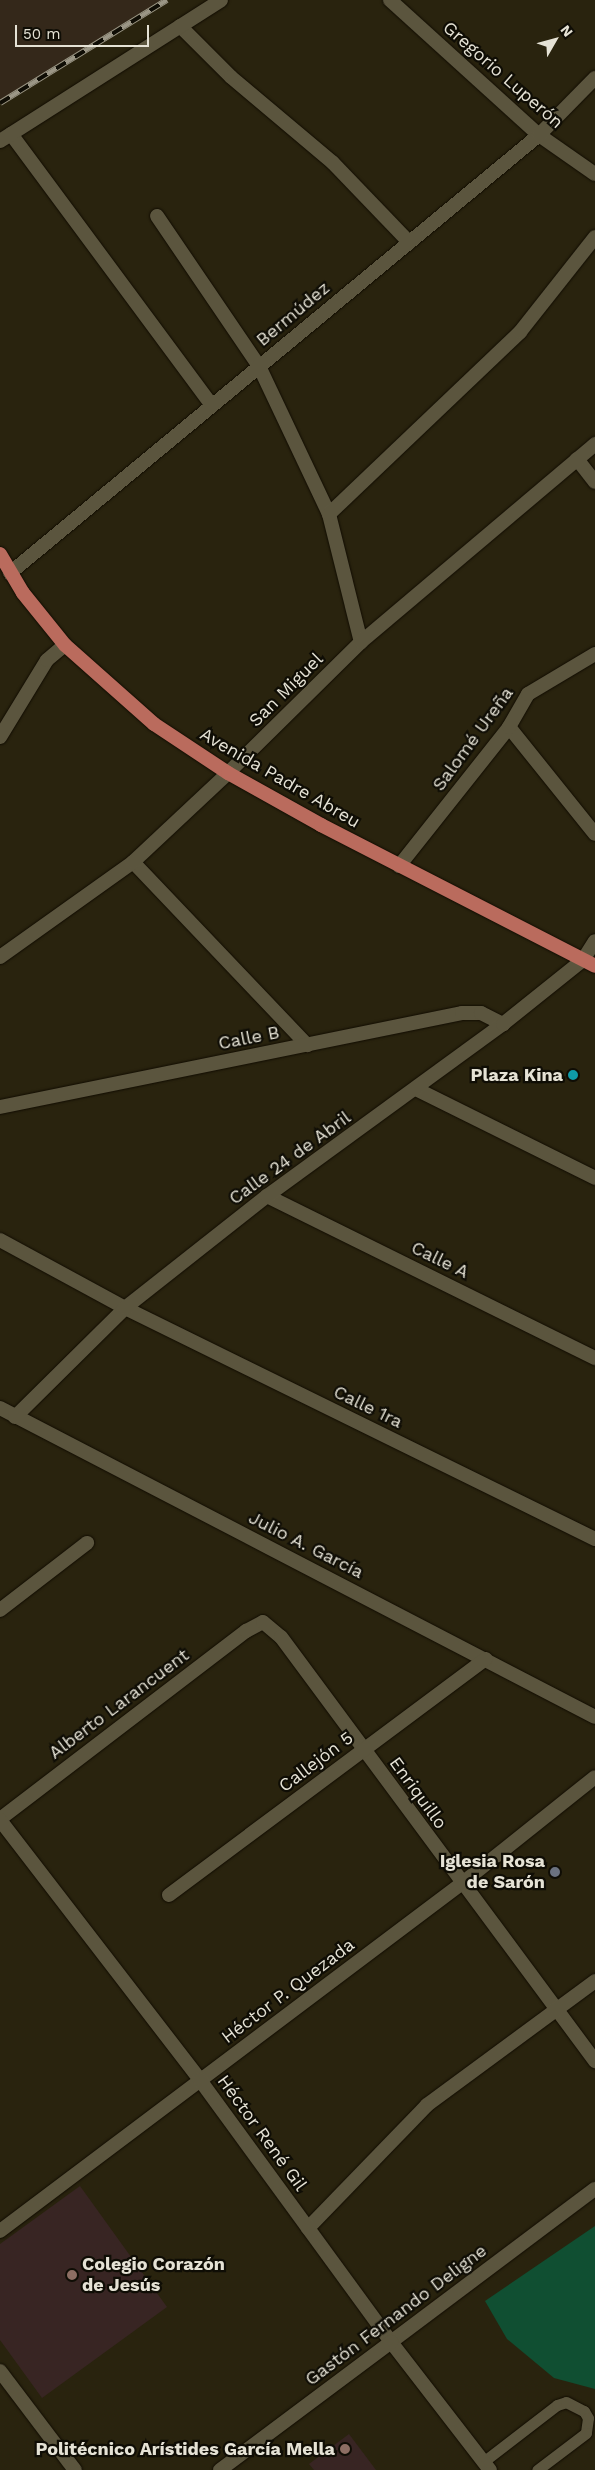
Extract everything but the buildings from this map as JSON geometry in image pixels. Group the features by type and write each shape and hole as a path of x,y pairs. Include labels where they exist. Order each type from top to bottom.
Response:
{"main road":[{"name":"Avenida Padre Abreu","path":"0,554 10,573 65,645 154,724 228,773 399,866 589,963"}],"street":[{"path":"212,406 5,137 221,0"},
{"name":"Gregorio Luperón","path":"390,0 539,135 595,174"},
{"path":"180,26 231,77 333,163 409,242"},
{"name":"Bermúdez","path":"10,573 539,135 595,78"},
{"path":"157,216 260,366 329,514 361,642"},
{"path":"329,514 520,332 595,238"},
{"name":"San Miguel","path":"0,957 133,862 228,773 361,642 595,444"},
{"path":"576,459 595,482"},
{"path":"0,737 47,660 65,645"},
{"name":"Salomé Ureña","path":"399,866 509,727 528,694 595,654"},
{"path":"509,727 595,834"},
{"path":"133,862 307,1046"},
{"name":"Calle 24 de Abril","path":"15,1417 125,1308 268,1196 589,963 595,941"},
{"name":"Calle B","path":"0,1107 462,1013 481,1012 503,1024"},
{"path":"416,1088 595,1178"},
{"name":"Calle A","path":"268,1196 595,1358"},
{"name":"Calle 1ra","path":"0,1240 125,1308 595,1538"},
{"name":"Julio A. García","path":"0,1408 595,1717"},
{"path":"0,1610 86,1542"},
{"name":"Enriquillo","path":"263,1622 281,1638 461,1884 595,2061"},
{"name":"Alberto Larancuent","path":"0,1820 246,1631 263,1622"},
{"name":"Callejón 5","path":"169,1895 486,1659"},
{"name":"Héctor P. Quezada","path":"0,2231 461,1884 595,1777"},
{"name":"Héctor René Gil","path":"0,1820 200,2080 391,2342 487,2466"},
{"path":"308,2228 428,2105 595,1981"},
{"name":"Gastón Fernando Deligne","path":"220,2470 595,2189"},
{"path":"0,2371 75,2470"}],"lane":[{"path":"487,2466 557,2405 566,2402 584,2410 588,2418 586,2433 537,2470"}],"shaded area":[{"path":"0,0 161,0 0,100"},
{"name":"Colegio Corazón de Jesús","path":"80,2186 167,2307 42,2398 0,2340 0,2244"},
{"name":"Politécnico Arístides García Mella","path":"349,2434 376,2470 314,2470 309,2464"}],"green space":[{"path":"595,2226 595,2389 554,2378 507,2339 485,2301"}],"railway":[{"path":"0,103 167,0"}],"place":[{"name":"Plaza Kina","path":"573,1075"},
{"name":"Iglesia Rosa de Sarón","path":"555,1872"},
{"name":"Colegio Corazón de Jesús","path":"72,2275"},
{"name":"Politécnico Arístides García Mella","path":"345,2449"}]}
